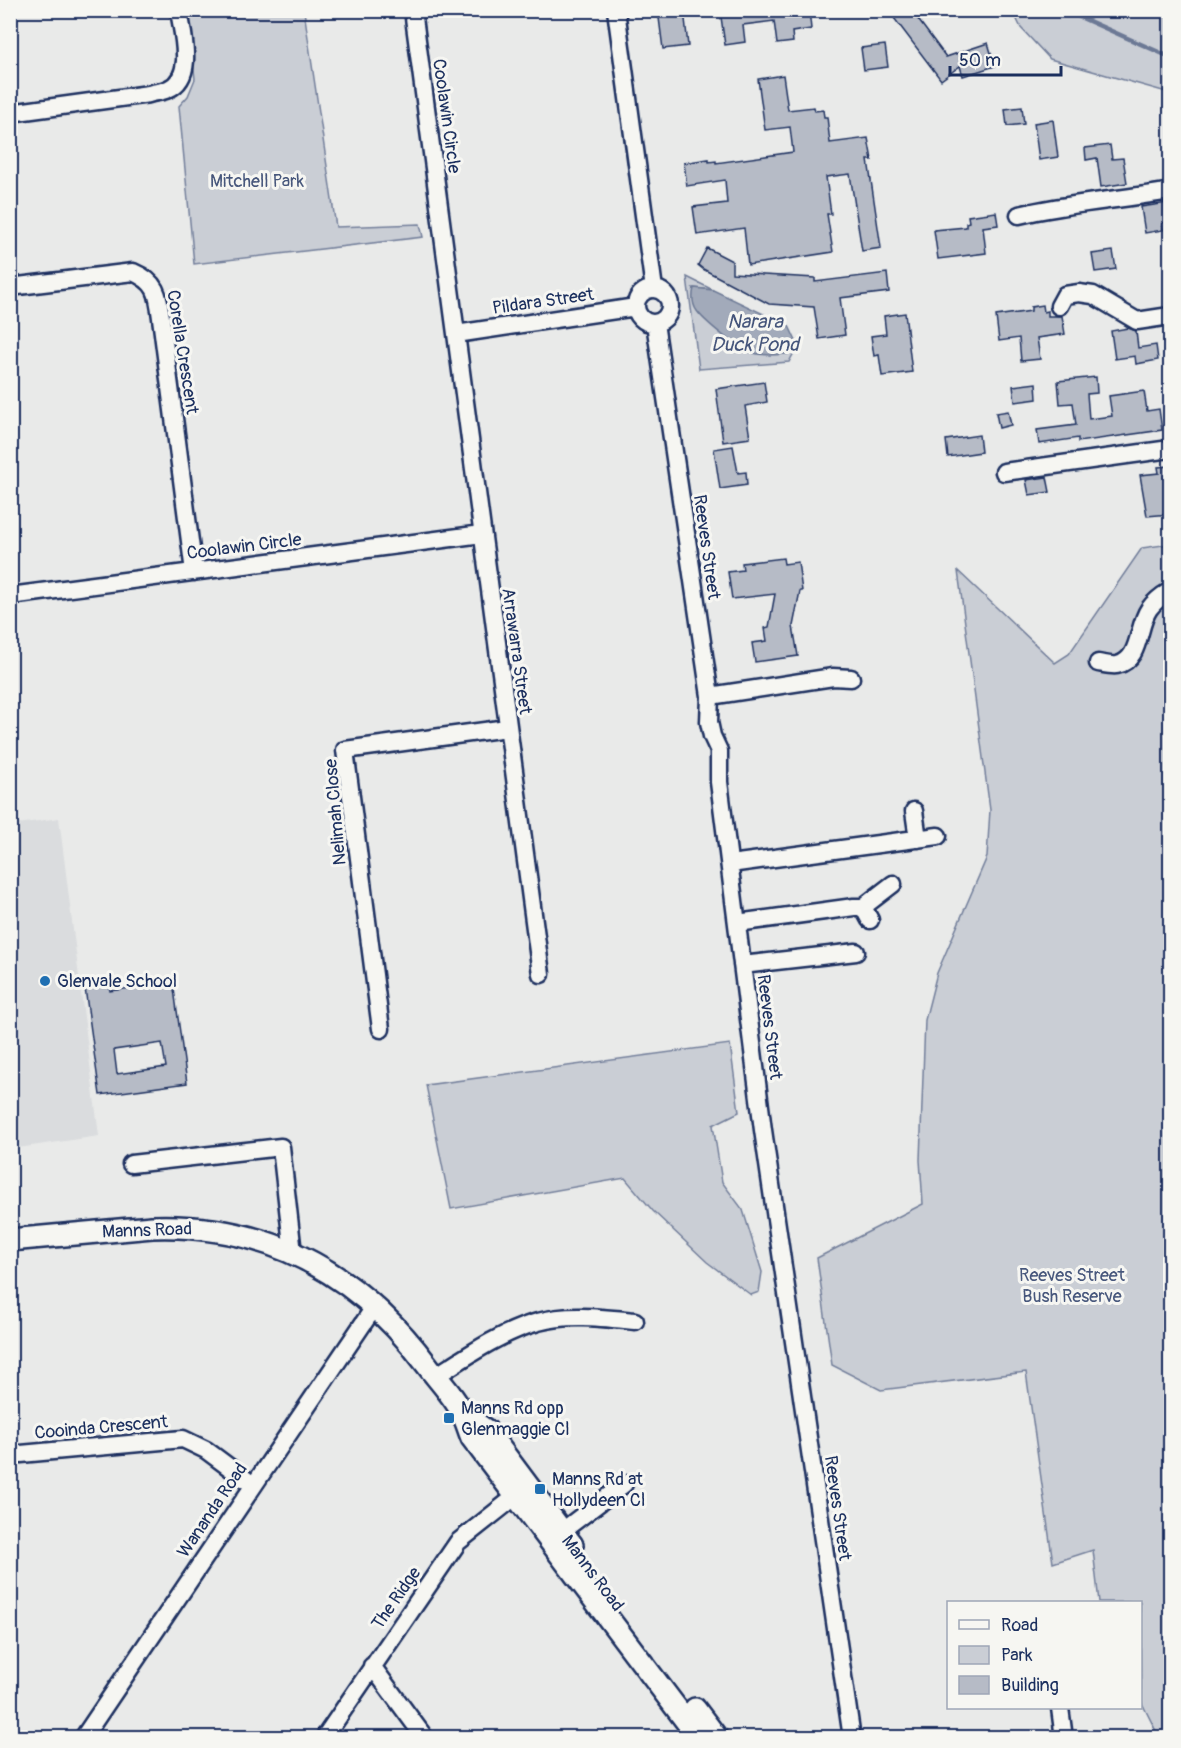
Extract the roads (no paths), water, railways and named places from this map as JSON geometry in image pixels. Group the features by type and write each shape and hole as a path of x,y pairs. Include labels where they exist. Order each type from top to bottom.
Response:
{"main road":[{"name":"Manns Road","path":"10,1240 126,1228 175,1226 230,1233 293,1252 347,1283 375,1306 399,1331 464,1415 472,1438 516,1496 556,1536"},
{"name":"Manns Road","path":"464,1415 487,1431 556,1536 709,1735"}],"street":[{"path":"10,113 149,94 169,89 182,75 185,59 179,10"},
{"name":"Coolawin Circle","path":"414,10 456,334"},
{"path":"616,10 654,289"},
{"path":"1018,215 1053,207 1105,202 1170,190"},
{"name":"Corella Crescent","path":"10,287 133,272 144,276 154,285 161,318 194,572"},
{"path":"654,289 664,293 670,302 665,318 655,323 644,321 637,313 636,307 636,302 643,292 654,289"},
{"path":"1059,306 1065,295 1079,293 1093,295 1137,321 1168,323"},
{"name":"Pildara Street","path":"456,334 636,307"},
{"name":"Reeves Street","path":"655,323 710,696 709,722 719,751 719,782 763,1130 852,1737"},
{"name":"Arrawarra Street","path":"456,334 541,974"},
{"path":"1004,472 1170,450"},
{"name":"Coolawin Circle","path":"11,591 194,572 482,534"},
{"path":"1098,663 1116,665 1127,660 1134,651 1149,609 1170,591"},
{"path":"710,696 833,677 851,678"},
{"name":"Nelimah Close","path":"381,1029 345,750 507,728"},
{"path":"914,811 918,839"},
{"path":"730,864 938,836"},
{"path":"737,922 867,913 893,884"},
{"path":"742,965 856,952"},
{"path":"131,1164 280,1147 293,1252"},
{"name":"Wananda Road","path":"83,1737 375,1306"},
{"path":"436,1376 484,1344 538,1321 590,1316 635,1321"},
{"name":"Cooinda Crescent","path":"10,1455 183,1439 206,1450 253,1485"},
{"path":"556,1536 624,1484"},
{"name":"The Ridge","path":"324,1737 458,1542 516,1496"},
{"path":"372,1666 425,1737"},
{"path":"1060,1709 1064,1737"}],"water":[{"name":"Narara Duck Pond","path":"694,288 713,290 789,326 797,343 787,354 763,355 744,350 721,334 697,311 693,300"}],"waterway":[{"path":"1064,10 1170,57"}],"place":[{"name":"Glenvale School","path":"45,981"},
{"name":"Manns Rd opp Glenmaggie Cl","path":"449,1418"},
{"name":"Manns Rd at Hollydeen Cl","path":"540,1489"}],"park label":[{"name":"Mitchell Park","path":"257,181"},
{"name":"Reeves Street Bush Reserve","path":"1072,1285"}]}
